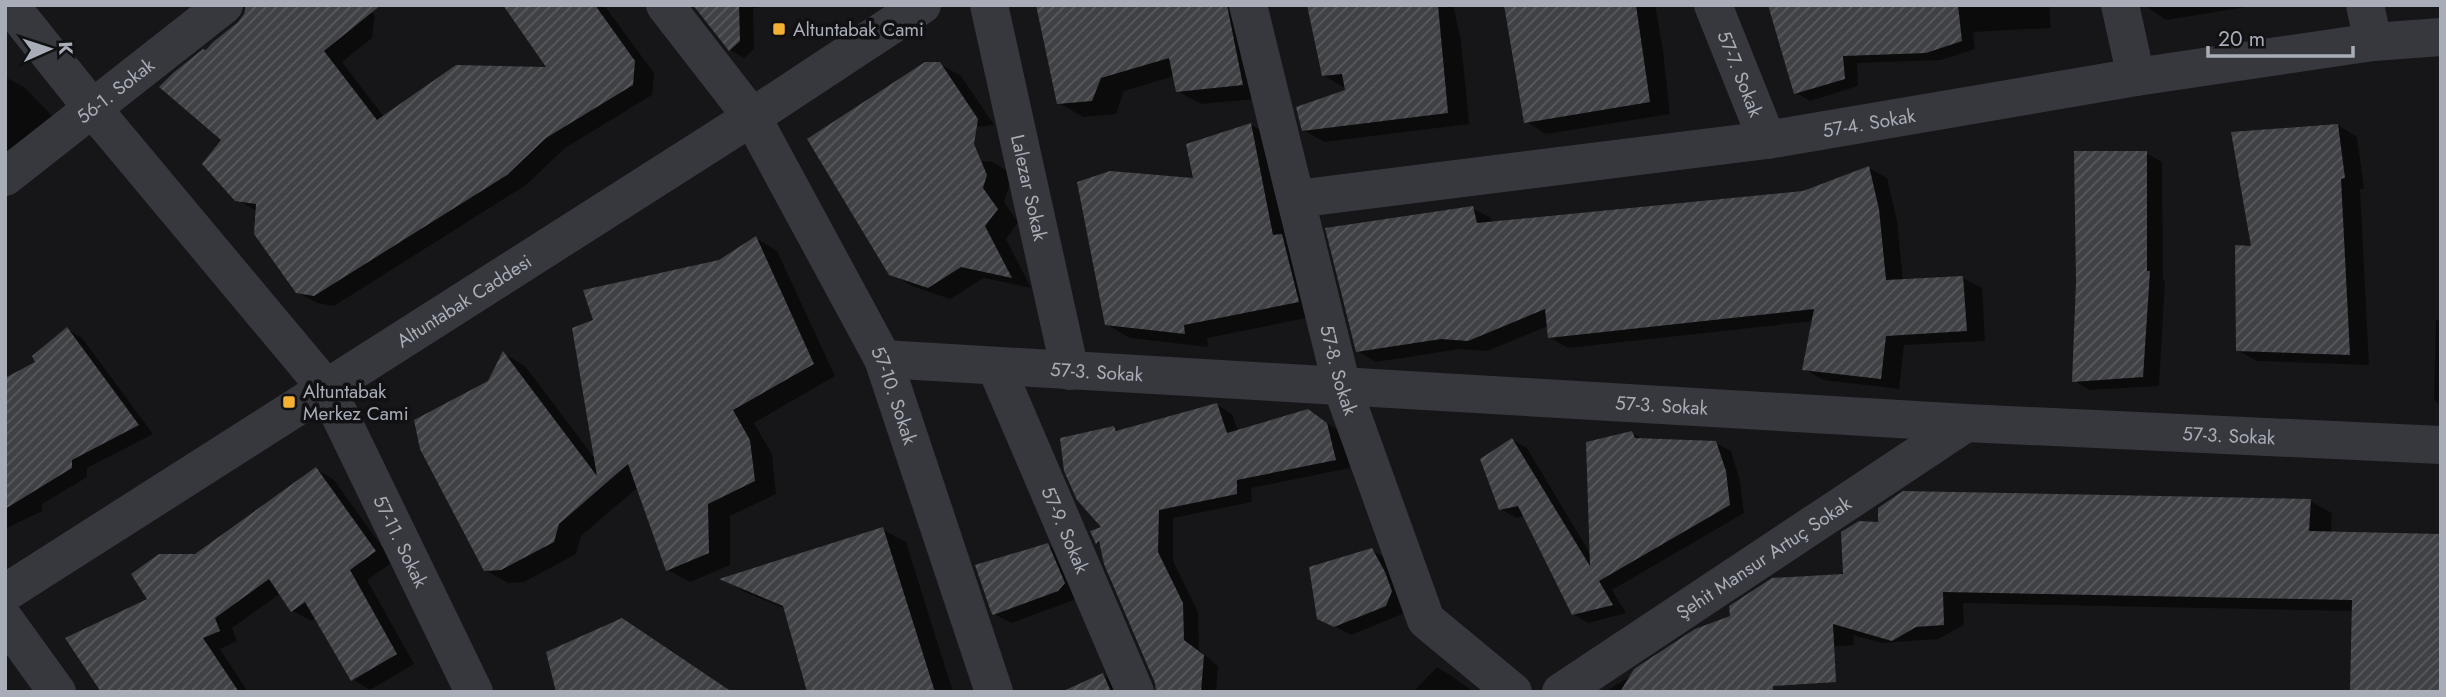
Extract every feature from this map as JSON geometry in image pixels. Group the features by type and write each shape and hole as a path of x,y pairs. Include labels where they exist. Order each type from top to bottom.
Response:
{"street":[{"name":"57-11. Sokak","path":"10,5 93,109 327,389 474,692"},
{"name":"56-1. Sokak","path":"5,177 223,5"},
{"name":"57-10. Sokak","path":"664,5 752,117 883,359 994,692"},
{"name":"Altuntabak Caddesi","path":"5,593 752,117 922,5"},
{"name":"Lalezar Sokak","path":"989,5 1070,371"},
{"name":"57-8. Sokak","path":"1248,5 1342,387 1426,620 1513,692"},
{"name":"57-7. Sokak","path":"1713,5 1767,140"},
{"path":"2120,5 2136,77"},
{"path":"2365,5 2373,42"},
{"name":"57-4. Sokak","path":"1296,199 1767,140 2136,77 2373,42 2441,37"},
{"name":"57-3. Sokak","path":"883,359 1966,423 2441,445"},
{"name":"57-9. Sokak","path":"996,367 1135,692"},
{"name":"Şehit Mansur Artuç Sokak","path":"1561,692 1966,423"},
{"path":"5,620 57,692"}],"building":[{"path":"246,5 381,5 324,51 377,120 456,65 546,67 503,5 595,5 635,61 633,85 546,138 507,175 314,296 296,293 254,234 256,204 235,201 202,164 221,140 159,87 238,22"},
{"path":"693,5 739,5 740,41 729,51"},
{"path":"1036,5 1227,5 1243,85 1176,92 1169,58 1101,78 1092,101 1057,104"},
{"path":"1307,5 1438,5 1448,113 1302,131 1296,107 1345,90 1342,74 1322,76"},
{"path":"1504,5 1636,5 1650,102 1524,123"},
{"path":"1768,5 1958,5 1962,41 1926,53 1843,56 1845,79 1794,94"},
{"path":"925,62 940,62 978,119 974,144 987,175 983,188 998,209 985,226 1012,278 961,267 928,288 889,275 807,139"},
{"path":"1251,123 1273,235 1282,234 1299,302 1184,325 1185,334 1105,325 1077,182 1110,171 1193,178 1186,144"},
{"path":"2338,124 2345,178 2341,179 2350,355 2236,351 2235,245 2251,246 2231,132"},
{"path":"2074,151 2147,151 2147,271 2150,271 2143,377 2072,382 2076,282"},
{"path":"1869,166 1879,209 1886,280 1963,276 1967,331 1886,336 1881,379 1802,370 1814,309 1548,338 1545,309 1468,341 1441,339 1356,352 1325,228 1473,206 1477,223 1803,191"},
{"path":"756,236 814,364 733,410 750,440 755,481 708,504 709,553 666,571 628,464 559,524 554,542 501,570 484,571 420,449 414,420 488,381 503,351 597,476 572,328 593,320 583,290 719,260"},
{"path":"67,327 139,425 72,460 72,468 5,509 5,378 35,362 32,356"},
{"path":"1217,403 1227,433 1308,409 1327,423 1336,460 1237,480 1237,494 1159,510 1158,552 1183,603 1184,640 1204,655 1201,692 1156,692 1155,683 1104,564 1099,541 1096,544 1090,531 1101,527 1077,500 1064,471 1060,438 1114,426 1116,431"},
{"path":"1632,431 1635,438 1716,441 1726,471 1730,505 1599,581 1613,605 1572,615 1518,506 1499,510 1480,459 1512,438 1590,566 1586,442"},
{"path":"316,467 376,551 350,570 397,654 351,681 305,602 291,612 269,579 215,618 220,631 203,638 239,692 101,692 65,638 147,599 131,574 159,554 195,554"},
{"path":"1903,491 2311,499 2309,531 2441,534 2441,692 2350,692 2352,600 1943,592 1944,625 1916,627 1892,641 1833,624 1836,682 1773,686 1773,692 1620,692 1634,669 1695,629 1730,616 1729,606 1772,578 1843,574 1841,532 1859,521 1878,522 1878,508"},
{"path":"883,527 935,692 807,692 783,606 719,579"},
{"path":"1048,543 1065,583 1058,591 993,615 975,565"},
{"path":"1372,548 1392,591 1386,606 1334,627 1317,619 1309,567"},
{"path":"622,618 732,692 556,692 546,652"},
{"path":"1103,673 1111,692 1061,692"}],"place":[{"name":"Altuntabak Cami","path":"779,29"},
{"name":"Altuntabak Merkez Cami","path":"289,402"}]}
